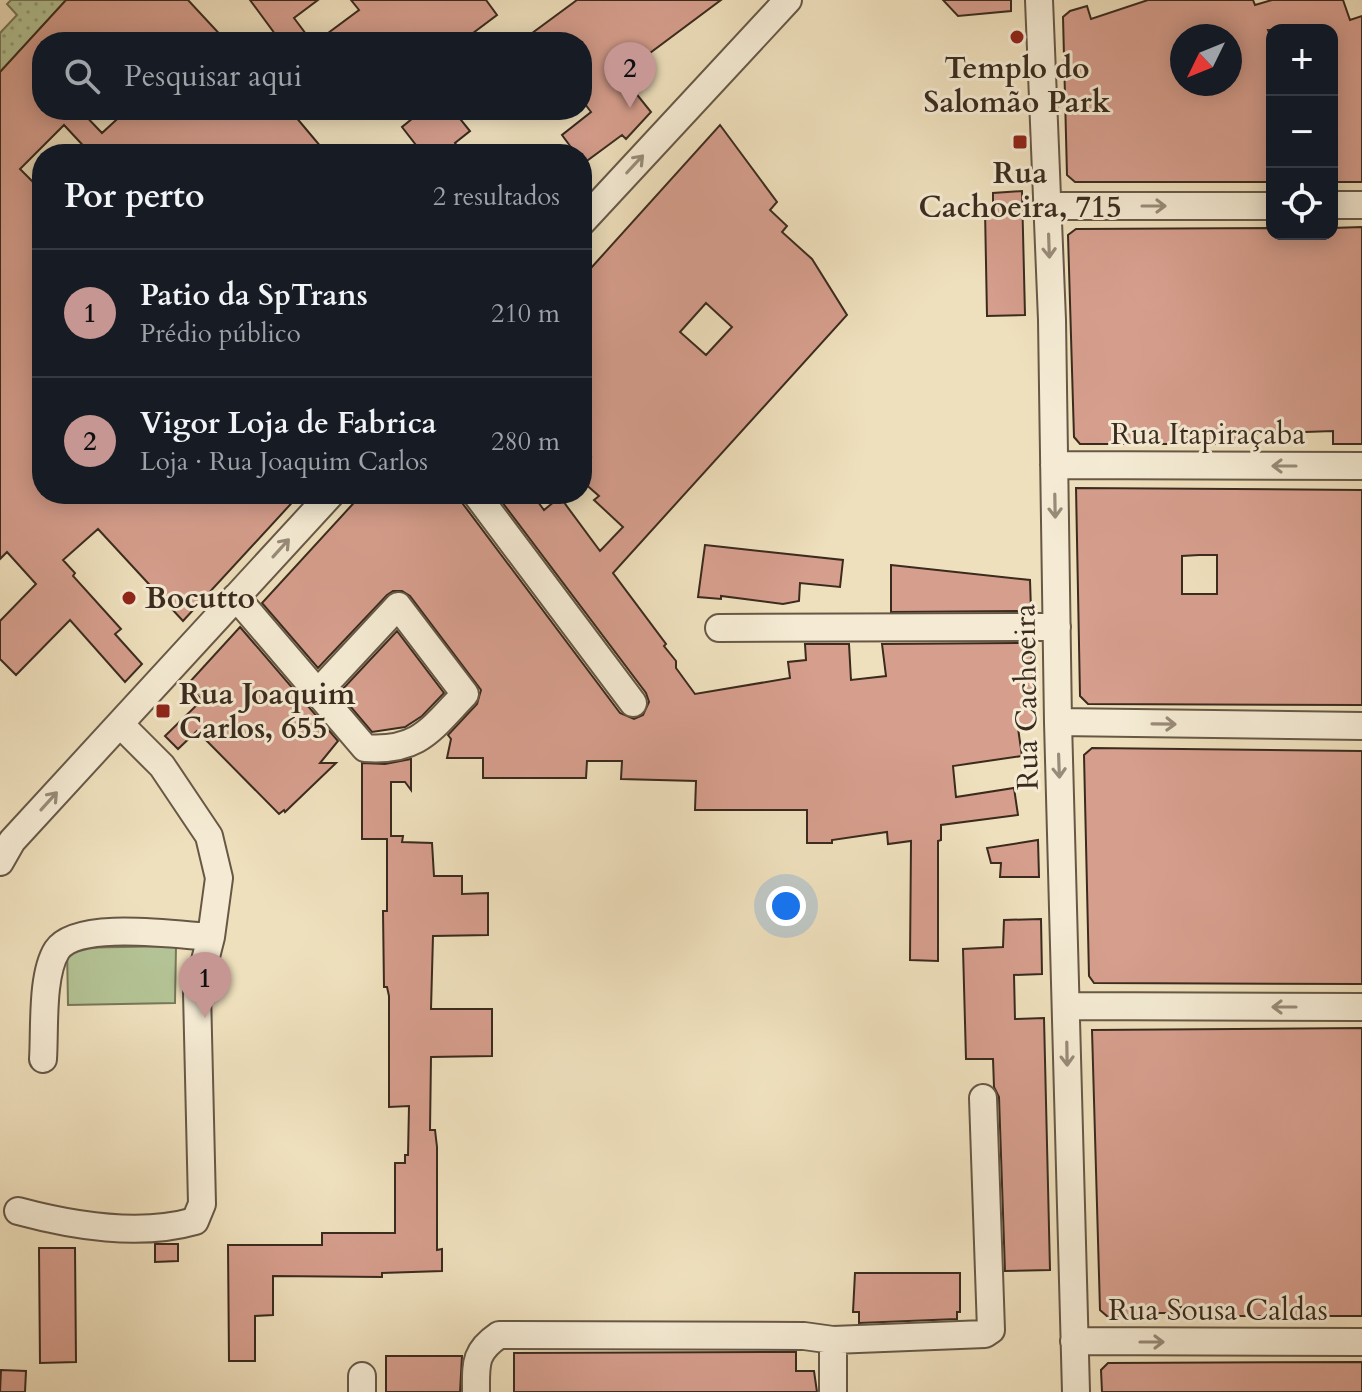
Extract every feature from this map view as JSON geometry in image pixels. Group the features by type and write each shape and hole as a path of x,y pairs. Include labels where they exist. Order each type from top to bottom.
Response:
{"street":[{"path":"592,211 788,0"},
{"name":"Rua Cachoeira","path":"1039,0 1048,206 1076,1392"},
{"path":"1338,205 1362,205"},
{"path":"1048,206 1266,206"},
{"name":"Rua Itapiraçaba","path":"1054,465 1362,466"},
{"path":"0,862 12,841 322,504"},
{"path":"484,504 633,703"},
{"path":"236,597 318,692 367,748 401,747 413,743 465,694 398,606 318,692"},
{"path":"719,628 1057,627"},
{"path":"1058,722 1362,726"},
{"path":"7,1209 94,1227 174,1227 195,1221 202,1204 197,992 211,937 219,878 209,836 162,766 120,724"},
{"path":"43,1059 48,973 57,949 72,937 96,932 211,937"},
{"path":"1066,1006 1362,1007"},
{"path":"476,1392 476,1360 486,1344 499,1335 804,1336 833,1340 985,1334 991,1330 983,1098"},
{"path":"833,1340 833,1392"},
{"name":"Rua Sousa Caldas","path":"1074,1341 1362,1342"}],"green space":[{"path":"11,0 66,0 37,32 32,32 32,37 0,72 0,33 17,15 7,4"},
{"path":"176,946 175,1003 68,1005 67,948"}],"building":[{"path":"66,0 188,0 218,32 37,32"},
{"path":"250,0 318,0 294,18 304,32 274,32"},
{"path":"351,0 486,0 497,15 474,32 329,32 359,10"},
{"path":"577,0 721,0 646,56 652,64 630,86 651,112 626,139 622,135 592,157 592,144 569,144 562,135 581,120 592,120 592,32 534,32"},
{"path":"943,0 1011,0 1011,11 958,16"},
{"path":"1148,0 1253,0 1255,5 1272,0 1343,0 1350,20 1362,16 1362,182 1338,182 1338,24 1266,24 1266,182 1075,182 1067,175 1063,17 1070,11 1087,6 1091,19"},
{"path":"32,37 32,120 90,120 102,133 116,120 298,120 319,144 82,144 64,125 45,144 32,144 32,157 20,169 32,181 32,504 291,504 183,621 98,529 63,560 75,573 73,576 121,629 115,634 142,664 125,682 70,620 16,675 0,659 0,621 36,584 7,552 0,559 0,72"},
{"path":"411,120 461,120 470,131 456,144 415,144 402,127"},
{"path":"720,125 777,202 770,210 787,226 782,232 812,259 847,315 613,573 666,644 664,646 676,661 676,668 695,694 790,678 788,662 806,660 805,644 849,644 851,680 886,676 882,644 1031,643 1034,726 1018,728 1022,756 953,766 956,797 1014,788 1018,815 941,825 941,840 938,841 938,961 910,960 911,841 888,844 887,832 832,840 832,843 807,843 807,810 695,810 696,781 621,779 622,761 587,761 586,778 483,778 483,758 447,758 451,739 448,735 477,704 481,690 410,596 402,591 387,595 318,668 262,603 353,504 463,504 620,713 634,719 643,715 649,702 646,693 504,504 540,504 544,510 551,504 565,504 600,551 623,527 594,500 599,496 592,490 592,267","holes":["706,303 732,327 706,355 680,332"]},
{"path":"1022,191 1025,315 987,316 985,210 993,210 993,193"},
{"path":"1362,227 1362,444 1333,444 1333,431 1252,434 1252,444 1080,444 1074,437 1068,235 1076,229 1266,228 1266,240 1338,240 1338,228"},
{"path":"1076,488 1362,490 1362,705 1088,704 1080,696","holes":["1217,555 1217,594 1182,594 1182,556"]},
{"path":"705,545 843,560 840,587 800,583 799,601 783,604 721,596 721,599 698,597"},
{"path":"891,565 1030,580 1031,611 891,612"},
{"path":"240,627 338,741 320,763 336,763 285,812 279,814 197,731 178,749 165,736 202,700 187,685"},
{"path":"397,631 444,693 422,716 405,727 372,732 339,693"},
{"path":"1092,748 1362,751 1362,984 1094,983 1089,976 1084,755"},
{"path":"411,759 411,790 405,782 391,782 391,836 403,836 402,842 432,843 434,876 462,876 462,894 488,893 488,935 433,936 431,1009 492,1009 492,1056 431,1057 430,1130 435,1130 437,1147 437,1250 442,1249 442,1271 382,1273 382,1277 273,1276 273,1315 255,1316 255,1361 229,1361 228,1245 322,1245 322,1233 395,1233 395,1163 405,1163 405,1155 408,1155 409,1106 389,1107 389,996 387,987 384,987 383,911 387,911 387,839 362,839 362,763 385,764"},
{"path":"1038,840 1039,877 1000,877 1001,863 991,863 987,848"},
{"path":"1041,919 1042,974 1014,975 1015,1019 1044,1018 1050,1270 1005,1271 999,1097 994,1087 993,1059 966,1059 963,949 1003,947 1004,920"},
{"path":"1362,1028 1362,1316 1212,1316 1212,1306 1180,1307 1180,1313 1158,1313 1158,1316 1108,1317 1100,1310 1092,1030"},
{"path":"155,1244 178,1244 178,1261 155,1262"},
{"path":"39,1248 75,1248 76,1362 40,1363"},
{"path":"855,1273 960,1273 960,1312 957,1312 957,1319 859,1323 859,1312 853,1312"},
{"path":"796,1352 796,1371 814,1371 817,1392 514,1392 514,1353"},
{"path":"386,1356 462,1356 460,1392 386,1392"},
{"path":"1362,1362 1362,1392 1102,1392 1101,1370 1108,1363"},
{"path":"1,1370 26,1371 25,1392 0,1392"}],"place":[{"name":"Templo do Salomão Park","path":"1017,37"},
{"name":"Vigor Loja de Fabrica","path":"630,108"},
{"name":"Rua Cachoeira, 715","path":"1020,142"},
{"name":"Bocutto","path":"129,598"},
{"name":"Rua Joaquim Carlos, 655","path":"163,711"},
{"name":"Patio da SpTrans","path":"205,1018"}]}
